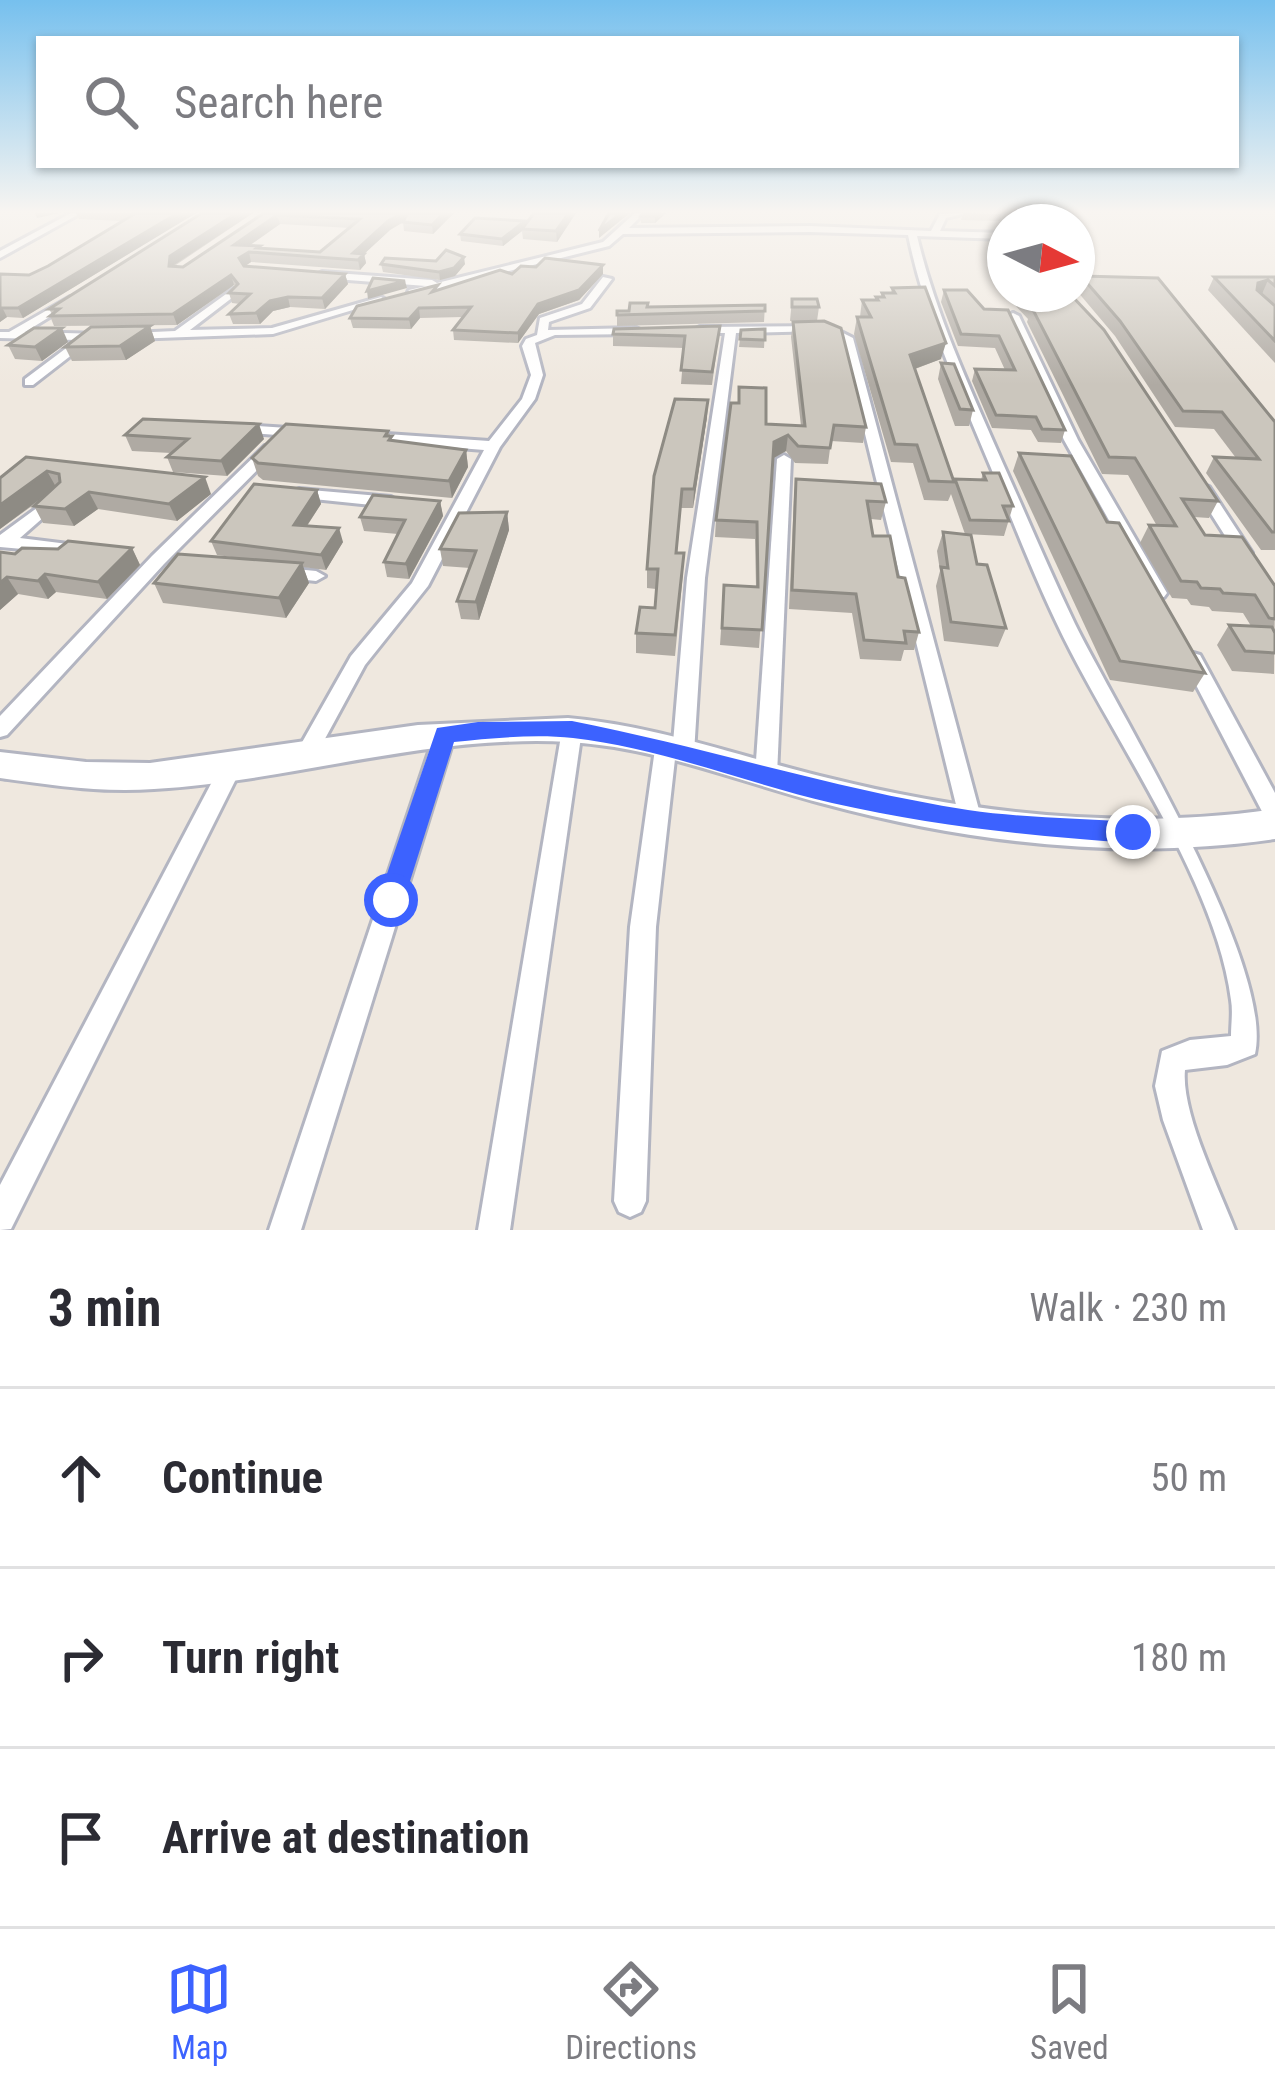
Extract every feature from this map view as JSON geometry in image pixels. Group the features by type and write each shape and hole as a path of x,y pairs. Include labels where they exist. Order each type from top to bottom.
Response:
{"street":[{"path":"6,335 273,331 502,270"},
{"path":"920,270 928,308 1064,620 1216,898 1241,979 1249,1024 1245,1044 1228,1055 1184,1053 1172,1060 1168,1086 1220,1230"},
{"path":"296,273 449,284"},
{"path":"542,334 544,320 586,306 608,279"},
{"path":"6,335 87,289"},
{"path":"177,335 232,292"},
{"path":"1013,316 1071,440 1166,608"},
{"path":"687,330 825,328 847,338 971,821"},
{"path":"630,1201 643,927 675,751 731,329"},
{"path":"307,753 358,661 419,586 493,446 534,385 537,375 528,346 542,334 665,330"},
{"path":"29,382 90,337"},
{"path":"217,427 326,434"},
{"path":"0,729 285,432"},
{"path":"347,436 493,446"},
{"path":"766,775 784,459"},
{"path":"1194,474 1253,567"},
{"path":"212,486 256,490"},
{"path":"279,492 416,504"},
{"path":"2,542 59,496"},
{"path":"438,506 461,508"},
{"path":"2,542 112,554"},
{"path":"135,557 180,562"},
{"path":"271,572 316,576"},
{"path":"0,765 85,778 170,776 445,734 572,730 971,821 1178,834 1275,819 1187,649"},
{"path":"494,1230 572,730"},
{"path":"285,1230 445,734"},
{"path":"0,1218 232,765"}],"building":[{"path":"39,270 81,270 18,308 0,308 0,274 29,275"},
{"path":"111,270 345,274 322,298 270,301 256,313 229,314 250,294 229,293 238,284 231,275 173,314 50,316 59,309 49,309"},
{"path":"499,270 512,274 598,270 579,290 538,304 518,333 453,330 471,307 419,308 409,319 350,318 357,306 438,285 432,292"},
{"path":"1095,276 1158,278 1275,422 1275,532 1214,457 1259,459 1222,412 1183,411 1095,292"},
{"path":"1214,277 1275,277 1275,286 1268,280 1258,283 1257,290 1275,306 1275,341"},
{"path":"373,278 405,281 367,291"},
{"path":"925,287 946,343 910,355 954,482 929,481 917,445 895,444 857,317 871,317 862,300 878,300 876,297 884,297 882,293 895,293 892,288"},
{"path":"944,290 967,290 987,312 1009,312 1065,430 1042,429 1036,417 996,415 975,369 1015,370 999,336 961,334"},
{"path":"792,299 817,299 819,307 792,307"},
{"path":"630,303 648,303 647,307 765,305 765,311 617,315 617,311 629,311"},
{"path":"1034,312 1087,312 1104,330 1218,501 1182,499 1205,535 1242,537 1275,586 1275,619 1269,618 1255,595 1223,593 1181,581 1149,525 1176,526 1135,458 1109,457"},
{"path":"824,321 841,328 866,427 834,425 830,448 798,446 788,435 774,442 762,630 722,628 724,585 758,587 757,522 716,520 731,403 739,403 739,387 766,388 766,424 805,426 793,322"},
{"path":"150,326 120,346 65,347 91,327"},
{"path":"720,326 712,372 681,370 685,336 613,334 614,329"},
{"path":"34,328 62,328 35,347 8,345"},
{"path":"765,329 765,340 740,339 741,330"},
{"path":"941,363 954,364 973,410 960,409"},
{"path":"675,399 708,400 694,489 682,489 676,553 684,553 675,635 636,633 640,607 655,608 658,569 647,569 654,476"},
{"path":"143,419 259,424 221,461 167,457 188,439 125,435"},
{"path":"286,424 388,431 389,440 466,450 449,481 258,463 252,458"},
{"path":"1019,453 1071,456 1107,522 1119,523 1205,673 1120,661"},
{"path":"26,457 205,477 169,504 89,492 65,509 34,506 60,482 59,474 47,471 0,505 0,478"},
{"path":"983,473 999,473 1013,506 1003,506 1009,521 970,520 955,479 986,480"},
{"path":"796,479 881,484 886,502 867,501 873,536 890,536 898,577 905,578 919,632 904,631 906,643 864,640 856,594 792,590"},
{"path":"254,484 317,490 294,525 339,528 321,555 211,541"},
{"path":"373,495 440,501 406,564 384,562 405,520 360,517"},
{"path":"507,512 476,602 457,601 476,551 440,549 459,513"},
{"path":"943,532 971,535 977,564 987,565 1006,628 951,622 941,567 948,568"},
{"path":"68,541 132,548 98,582 45,574 38,581 7,577 0,583 0,552 58,549"},
{"path":"178,554 302,563 279,598 154,583"},
{"path":"1229,625 1272,627 1275,653 1245,651"}],"route":[{"path":"391,900 445,734 572,730 667,749 830,793 971,821 1133,832"}]}
